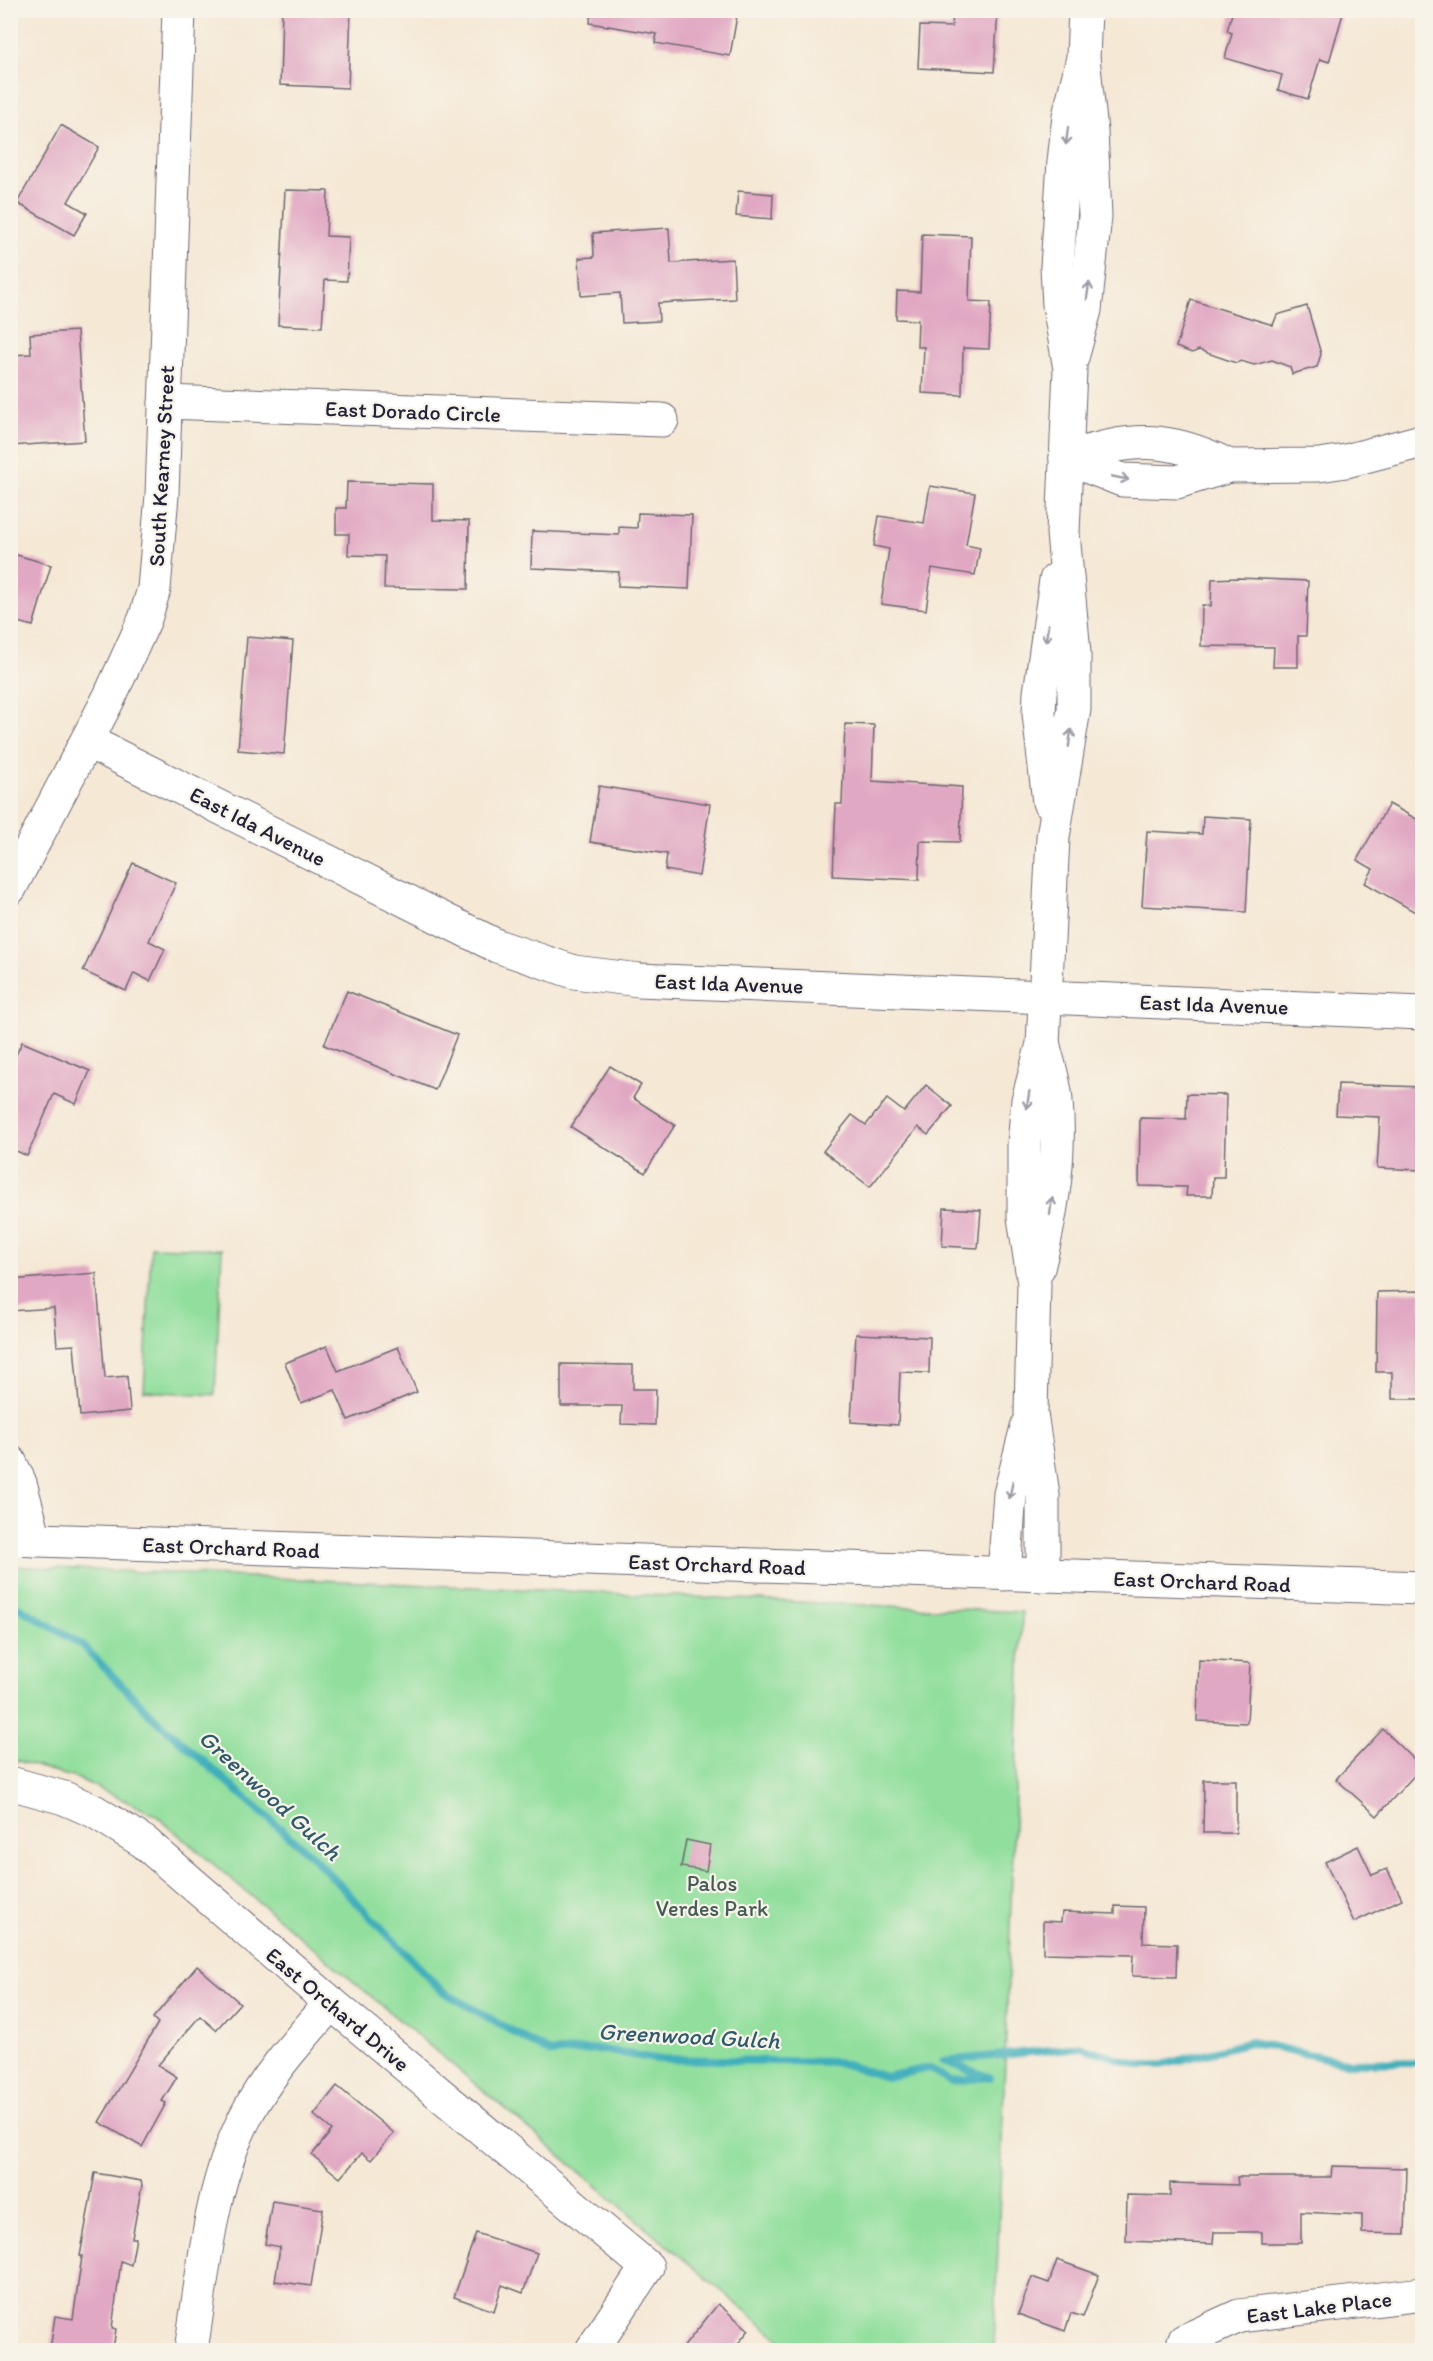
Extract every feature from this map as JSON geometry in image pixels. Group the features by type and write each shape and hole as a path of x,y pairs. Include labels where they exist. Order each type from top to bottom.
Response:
{"street":[{"name":"South Kearney Street","path":"10,888 133,648 154,589 159,549 178,10"},
{"path":"1043,1575 1043,1494 1031,1413 1034,1284 1050,1216 1056,1148 1056,1101 1043,1044 1053,837 1042,748 1040,693 1064,533 1070,369 1085,310 1094,236 1095,190 1083,58 1084,10"},
{"name":"East Dorado Circle","path":"165,402 662,420"},
{"path":"1066,458 1115,478 1177,482 1229,466 1319,465 1422,441"},
{"name":"East Ida Avenue","path":"87,741 497,946 550,966 639,980 1422,1013"},
{"path":"1004,1574 1010,1494 1031,1413"},
{"path":"10,1462 20,1483 23,1540"},
{"name":"East Orchard Road","path":"23,1540 1422,1588"},
{"name":"East Orchard Drive","path":"10,1783 64,1798 119,1824 165,1860 331,2003 647,2267 592,2350"},
{"path":"191,2350 218,2193 233,2141 264,2086 331,2003"},
{"name":"East Lake Place","path":"1184,2342 1239,2316 1422,2294"}],"green space":[{"path":"151,1247 222,1249 215,1395 144,1391"},
{"name":"Palos Verdes Park","path":"11,1566 1022,1612 994,2350 792,2350 155,1815 79,1779 11,1759"}],"building":[{"path":"282,10 351,10 348,88 280,85"},
{"path":"591,10 738,10 730,56 655,43 657,34 590,23"},
{"path":"953,10 998,10 994,72 918,68 920,26 952,27"},
{"path":"1233,10 1344,10 1329,62 1320,59 1308,99 1278,90 1282,75 1225,58 1232,33 1227,31"},
{"path":"61,125 99,147 68,202 87,213 74,235 17,203"},
{"path":"285,190 328,191 326,236 349,237 347,281 325,280 322,327 278,325"},
{"path":"738,191 773,194 772,219 736,216"},
{"path":"669,228 671,263 733,259 735,299 658,303 659,321 622,323 620,293 581,296 579,258 594,257 593,233"},
{"path":"922,234 971,236 969,301 991,302 989,349 963,348 962,395 922,393 924,347 917,347 918,320 896,319 897,291 920,292"},
{"path":"1191,300 1273,325 1277,315 1307,306 1321,354 1317,367 1292,374 1290,367 1272,360 1254,365 1241,361 1236,363 1199,350 1192,353 1176,347"},
{"path":"77,331 85,441 10,446 10,415 13,415 10,355 31,354 30,334"},
{"path":"347,482 433,484 433,520 469,521 468,589 384,588 385,556 348,555 349,534 336,534 336,508 346,508"},
{"path":"930,486 975,493 966,545 980,548 975,575 932,568 926,610 881,604 889,549 874,546 879,516 924,523"},
{"path":"638,513 692,515 689,589 618,586 619,572 531,568 532,531 619,535 619,527 637,528"},
{"path":"10,553 51,565 33,626 10,620"},
{"path":"1212,579 1308,581 1306,636 1298,636 1298,667 1273,667 1274,647 1201,646 1202,605 1211,606"},
{"path":"247,637 293,641 284,754 238,750"},
{"path":"845,724 874,725 872,781 962,787 960,842 920,841 919,880 833,876 836,804 842,804"},
{"path":"599,786 710,804 699,876 665,870 667,854 590,842"},
{"path":"1389,804 1422,822 1422,916 1365,883 1373,869 1357,860"},
{"path":"1203,816 1251,819 1246,912 1142,906 1147,831 1202,834"},
{"path":"133,863 176,883 149,941 165,949 150,981 134,973 126,991 83,971"},
{"path":"347,991 457,1035 435,1090 324,1045"},
{"path":"22,1042 90,1071 76,1104 54,1094 27,1156 10,1148 10,1068"},
{"path":"610,1066 641,1085 633,1098 675,1125 645,1173 571,1127"},
{"path":"1338,1084 1422,1087 1422,1170 1377,1168 1380,1117 1336,1115"},
{"path":"926,1085 952,1106 928,1135 918,1127 870,1187 823,1151 852,1115 866,1125 887,1099 904,1112"},
{"path":"1187,1094 1226,1095 1224,1177 1213,1177 1212,1196 1186,1196 1187,1187 1139,1186 1140,1118 1186,1119"},
{"path":"944,1208 981,1210 978,1248 942,1246"},
{"path":"96,1273 105,1378 127,1376 130,1411 80,1416 74,1345 57,1346 54,1308 10,1311 10,1280"},
{"path":"1422,1291 1422,1399 1392,1399 1392,1372 1376,1372 1377,1292"},
{"path":"856,1334 930,1337 929,1373 900,1372 898,1425 851,1422"},
{"path":"327,1346 338,1371 398,1347 417,1392 348,1420 335,1390 301,1403 285,1363"},
{"path":"561,1364 633,1365 633,1389 656,1389 655,1425 621,1424 622,1406 561,1406"},
{"path":"1199,1660 1250,1663 1247,1723 1197,1721"},
{"path":"1383,1729 1422,1767 1377,1816 1336,1779"},
{"path":"1204,1780 1236,1780 1236,1833 1203,1833"},
{"path":"686,1840 710,1845 706,1871 681,1867"},
{"path":"1358,1846 1372,1875 1387,1869 1402,1899 1354,1922 1325,1862"},
{"path":"1115,1906 1144,1907 1143,1943 1177,1944 1176,1977 1132,1976 1133,1955 1043,1953 1043,1921 1061,1922 1062,1912 1115,1914"},
{"path":"197,1966 240,2003 216,2030 200,2016 158,2065 177,2077 162,2101 166,2103 142,2147 99,2122 158,2023 153,2018"},
{"path":"337,2086 394,2133 371,2160 362,2153 340,2178 312,2155 332,2130 314,2115"},
{"path":"1332,2166 1407,2168 1405,2234 1362,2233 1362,2215 1301,2212 1301,2243 1262,2243 1262,2232 1214,2232 1213,2244 1126,2241 1127,2195 1170,2196 1170,2183 1238,2185 1237,2177 1331,2177"},
{"path":"95,2173 141,2181 142,2185 132,2238 136,2238 131,2265 121,2261 112,2328 116,2329 113,2350 50,2350 55,2316 73,2319 82,2256 80,2256"},
{"path":"272,2201 323,2209 311,2286 275,2281 280,2247 265,2244"},
{"path":"476,2233 537,2253 523,2293 502,2285 494,2311 454,2297"},
{"path":"1057,2260 1099,2275 1083,2317 1071,2313 1065,2331 1018,2314 1032,2277 1049,2283"},
{"path":"718,2304 749,2330 733,2350 681,2350"}],"waterway":[{"name":"Greenwood Gulch","path":"10,1602 82,1645 154,1718 312,1856 442,1991 550,2053 598,2049 656,2059 837,2062 886,2077 928,2068 951,2081 989,2077 943,2061 1081,2047 1139,2065 1162,2065 1250,2042 1350,2063 1422,2062"}]}
